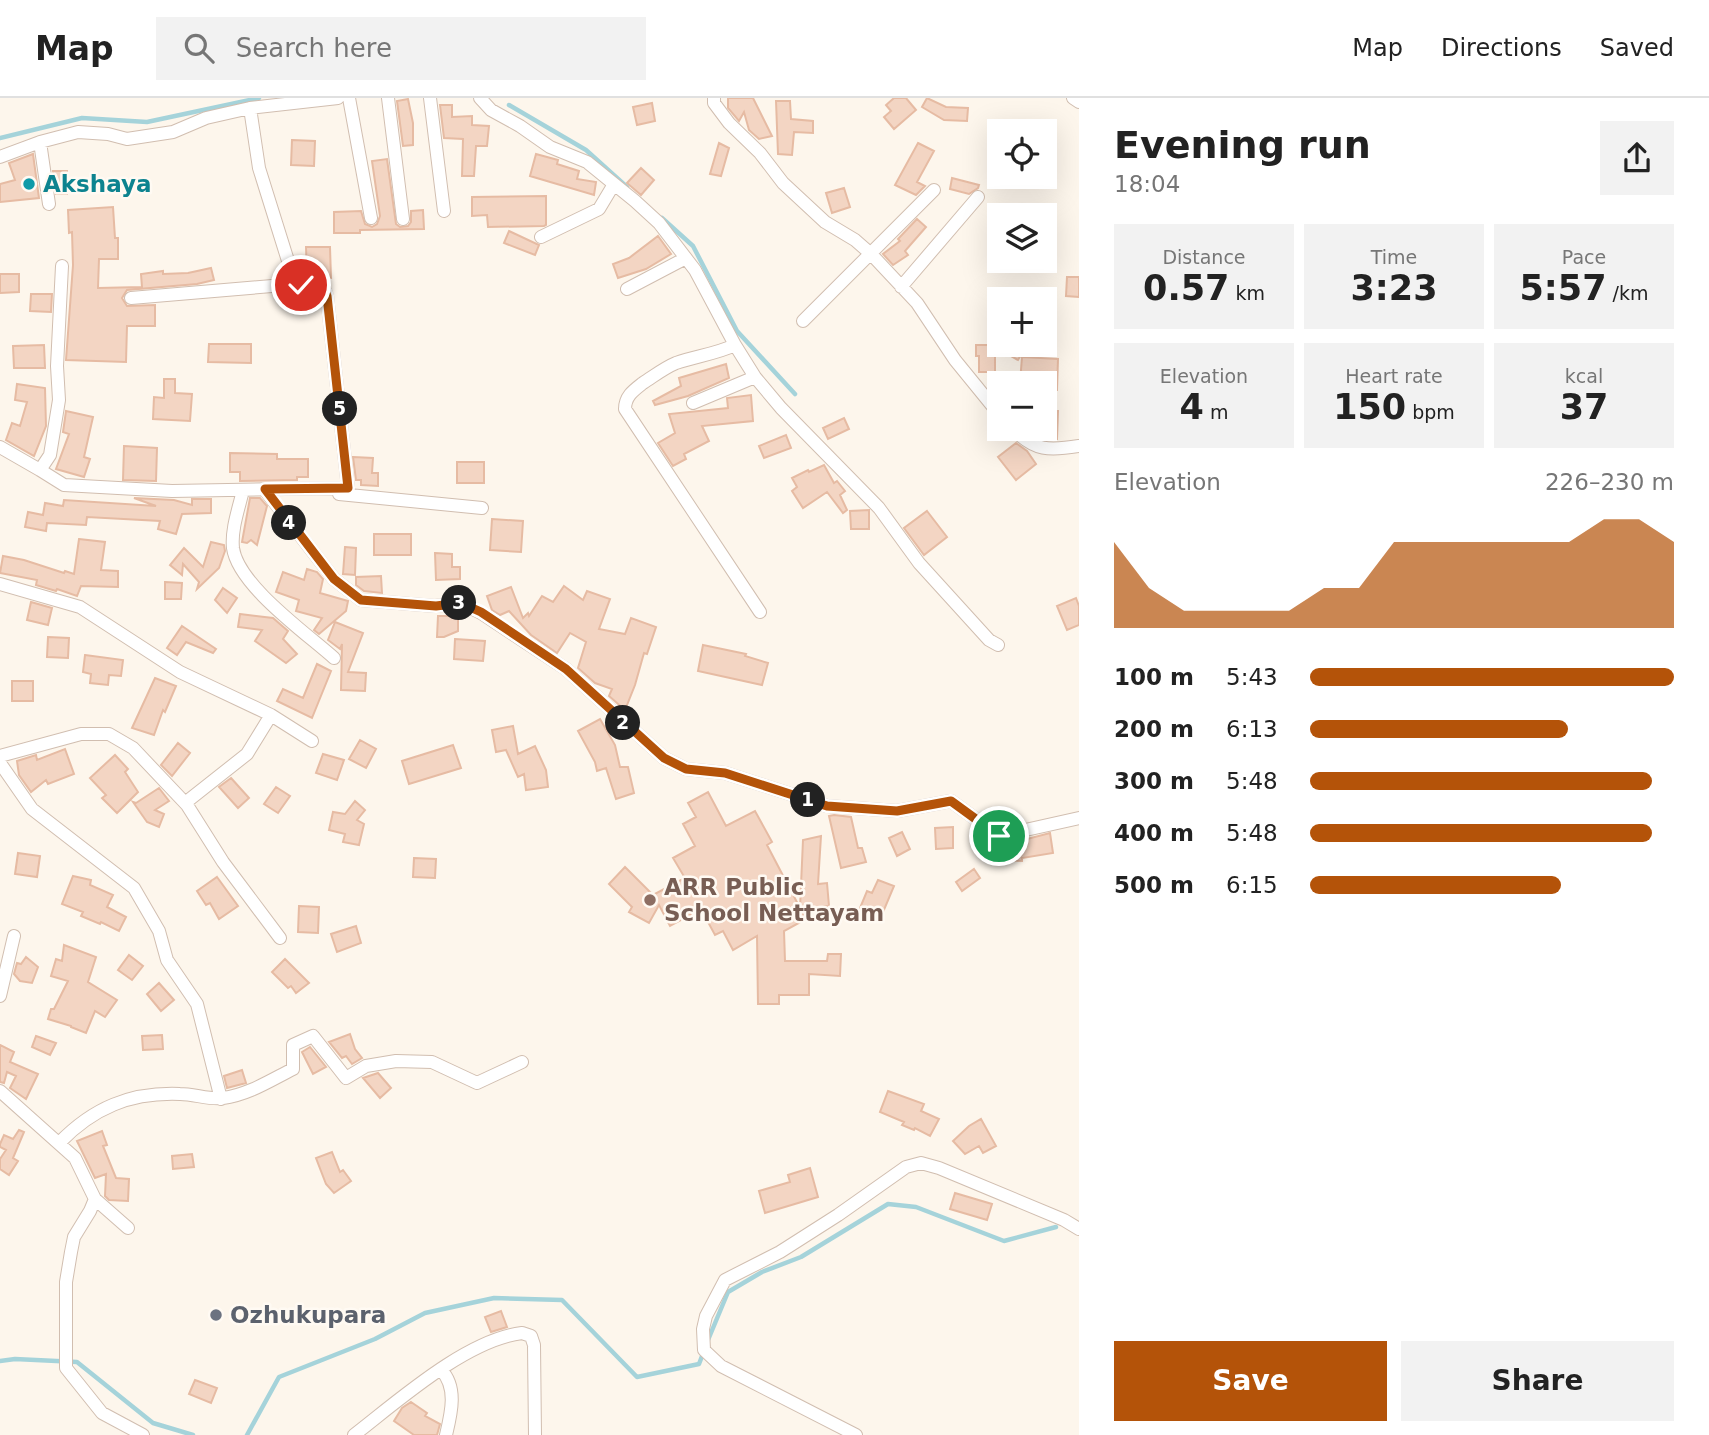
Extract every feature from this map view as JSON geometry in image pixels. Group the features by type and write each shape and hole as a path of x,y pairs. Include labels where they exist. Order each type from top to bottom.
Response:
{"street":[{"path":"0,157 78,132 108,134 127,139 173,132 206,118 250,108 338,98"},
{"path":"349,98 371,218"},
{"path":"388,98 403,219"},
{"path":"430,98 443,211"},
{"path":"485,98 491,110 550,147 587,162 659,223 686,258 755,377 781,408 879,508 919,563 989,640 998,645"},
{"path":"714,98 714,103 729,123 760,153 783,183 825,222 855,240 871,254 916,303 955,360 987,399"},
{"path":"1073,98 1079,102"},
{"path":"250,108 259,167 296,284"},
{"path":"40,142 49,204"},
{"path":"541,237 599,209 614,184"},
{"path":"803,321 934,190"},
{"path":"901,287 978,197"},
{"path":"627,289 686,258"},
{"path":"40,470 50,455 59,400 57,366 62,265"},
{"path":"0,447 64,485 172,491 348,488 327,296 321,285 296,284 131,298"},
{"path":"735,345 675,363 629,395 625,409 760,612"},
{"path":"693,403 755,377"},
{"path":"1027,441 1053,450 1079,446"},
{"path":"265,489 334,579 361,600 436,606 461,603 481,612 566,669 664,758 686,769 725,773 827,806 897,811 951,801 999,836 1079,818"},
{"path":"289,489 482,508"},
{"path":"243,490 234,529 233,548 240,569 270,603 334,657"},
{"path":"0,584 80,607 180,672 271,715 312,741"},
{"path":"185,803 247,754 271,715"},
{"path":"0,756 81,734 109,734 133,748 185,803 223,862 280,938"},
{"path":"0,763 32,809 134,888 159,931 167,960 197,1004 221,1099"},
{"path":"0,996 15,936"},
{"path":"59,1143 78,1124 116,1102 158,1093 197,1094 221,1099 249,1091 293,1069 293,1045 313,1037 345,1078 366,1066 396,1061 432,1062 477,1083 522,1062"},
{"path":"0,1091 75,1158 94,1199 128,1228"},
{"path":"856,1435 721,1366 704,1350 702,1329 725,1280 780,1252 914,1164 939,1168 1064,1220 1079,1229"},
{"path":"94,1199 74,1237 66,1282 66,1368 102,1413 144,1435"},
{"path":"354,1435 441,1370 481,1346 516,1334 527,1334 534,1345 536,1435"},
{"path":"441,1370 448,1377 452,1394 446,1435"}],"building":[{"path":"728,98 753,98 772,136 759,139 749,130 744,112 739,121 728,108"},
{"path":"894,98 906,98 916,110 894,129 884,117 891,111 886,105"},
{"path":"927,98 946,107 968,108 967,121 944,120 922,107"},
{"path":"408,99 413,123 413,145 403,146 397,101"},
{"path":"776,101 790,101 791,119 813,121 813,133 794,132 792,155 778,154"},
{"path":"652,103 655,121 637,125 633,107"},
{"path":"440,105 452,105 452,117 472,116 472,125 489,126 487,146 476,146 474,176 462,176 463,139 444,138"},
{"path":"292,140 315,141 314,166 291,165"},
{"path":"719,143 729,148 721,176 710,174"},
{"path":"918,143 934,151 917,182 925,186 916,195 895,185"},
{"path":"33,154 39,198 0,202 0,184 15,180 9,163"},
{"path":"536,154 558,160 557,164 579,171 577,179 596,182 594,195 530,176"},
{"path":"387,159 396,224 400,227 408,226 411,222 411,211 423,210 424,229 334,233 334,212 361,211 365,224 372,227 377,224 380,216 372,161"},
{"path":"641,168 654,180 641,195 627,183"},
{"path":"53,171 67,171 67,194 56,194"},
{"path":"952,178 979,185 969,194 950,189"},
{"path":"844,188 850,207 832,213 826,193"},
{"path":"546,196 544,226 488,227 487,215 472,216 472,197"},
{"path":"113,207 118,259 99,259 98,288 142,287 141,274 163,271 163,274 188,273 211,268 214,280 127,290 122,298 127,306 155,305 155,326 127,326 126,362 66,360 73,265 68,210"},
{"path":"917,219 926,227 905,251 908,255 893,265 883,254 900,241 898,239"},
{"path":"509,231 539,245 535,255 504,243"},
{"path":"658,236 671,254 646,269 618,278 613,264 629,258"},
{"path":"306,247 330,247 331,278 307,276"},
{"path":"0,274 19,274 19,292 0,293"},
{"path":"1067,277 1079,277 1079,297 1066,296"},
{"path":"31,294 52,294 51,312 30,311"},
{"path":"209,344 251,344 251,363 208,362"},
{"path":"44,345 45,368 14,368 13,346"},
{"path":"976,345 987,345 987,357 995,357 995,371 979,372 979,356 976,356"},
{"path":"1022,357 1058,359 1057,390 1057,371 1021,371"},
{"path":"726,364 729,378 688,396 655,405 653,401 681,386 679,378"},
{"path":"164,379 175,379 175,393 192,394 190,421 153,419 154,397 164,398"},
{"path":"17,384 45,388 46,426 34,456 6,440 12,423 20,426 27,402 15,400"},
{"path":"751,395 753,421 702,426 709,441 684,454 686,459 673,466 658,443 675,433 669,414 728,408 727,398"},
{"path":"66,411 93,417 84,457 90,459 84,477 56,469 69,434 63,432"},
{"path":"844,418 849,429 828,439 823,428"},
{"path":"786,435 791,448 764,458 759,446"},
{"path":"1016,443 1027,451 1036,464 1016,480 998,457"},
{"path":"124,446 157,448 156,481 123,480"},
{"path":"230,453 277,454 277,459 308,459 308,477 297,477 297,480 240,481 240,472 230,472"},
{"path":"353,457 373,458 372,473 378,473 378,486 361,485 361,480 356,480"},
{"path":"457,462 484,462 484,483 457,483"},
{"path":"824,465 834,483 837,481 845,491 840,495 847,510 843,513 827,492 803,508 792,491 797,487 792,478"},
{"path":"134,498 174,500 192,505 192,499 211,499 211,513 182,514 176,534 158,529 160,521 87,517 86,525 47,523 46,531 25,527 28,512 43,515 45,503 63,506 64,500 156,506"},
{"path":"250,498 260,498 267,506 257,545 251,540 242,542"},
{"path":"869,510 869,529 851,529 850,511"},
{"path":"927,511 947,537 924,555 904,528"},
{"path":"492,519 523,521 521,552 490,550"},
{"path":"374,534 411,534 411,555 374,555"},
{"path":"79,539 105,542 101,570 118,571 118,587 81,586 77,596 36,585 37,580 0,573 3,556 74,574"},
{"path":"211,542 224,545 225,551 219,568 197,589 199,582 183,564 182,575 170,565 184,548 203,567"},
{"path":"345,547 356,548 355,575 343,574"},
{"path":"435,553 452,554 452,567 460,567 460,579 436,580"},
{"path":"307,569 317,572 323,579 320,593 348,601 346,611 319,634 314,630 322,618 296,611 299,600 276,592 283,572 304,580"},
{"path":"381,576 382,593 364,591 356,585 356,577"},
{"path":"165,582 182,583 181,599 165,599"},
{"path":"564,586 583,600 587,591 610,599 599,629 625,634 631,618 656,627 647,654 644,653 625,710 609,696 612,689 595,683 578,668 586,642 570,633 557,653 531,635 509,611 500,615 492,610 487,596 511,587 523,618 528,613 529,616 542,596 553,602"},
{"path":"223,588 237,598 227,613 215,600"},
{"path":"1076,598 1079,625 1067,630 1057,606"},
{"path":"31,602 52,608 48,625 27,620"},
{"path":"240,614 273,618 288,631 283,639 297,654 286,663 255,641 262,630 238,627"},
{"path":"438,616 458,616 458,631 437,637"},
{"path":"335,622 363,633 348,672 366,673 365,691 341,690 342,644 340,649 328,640"},
{"path":"182,626 216,649 213,653 186,642 177,655 167,648"},
{"path":"48,637 69,638 68,658 47,657"},
{"path":"455,639 485,641 483,661 454,659"},
{"path":"703,645 746,654 745,656 768,663 762,685 698,671"},
{"path":"85,655 123,660 121,676 109,675 108,685 90,683 91,674 83,672"},
{"path":"317,664 331,671 312,718 277,701 283,689 303,698"},
{"path":"155,678 176,686 154,735 132,728"},
{"path":"12,681 33,681 33,701 12,701"},
{"path":"600,719 615,745 620,767 628,767 634,793 616,799 606,768 597,771 578,731"},
{"path":"513,726 518,754 535,746 546,770 548,787 526,790 524,774 518,777 506,750 496,752 492,730"},
{"path":"360,740 376,749 366,768 349,759"},
{"path":"178,743 190,753 172,776 161,765"},
{"path":"453,745 461,768 409,784 402,761"},
{"path":"65,749 74,774 48,784 46,780 31,792 19,775 17,761 36,755 37,760"},
{"path":"323,754 344,760 337,780 316,773"},
{"path":"115,755 128,769 125,772 138,792 117,813 102,798 106,795 90,778"},
{"path":"231,778 249,798 238,808 219,787"},
{"path":"276,787 290,796 278,813 264,804"},
{"path":"159,788 169,801 155,810 164,814 159,827 147,822 133,802 136,803"},
{"path":"708,792 726,826 755,811 772,842 767,845 800,908 803,840 821,836 818,884 827,883 829,906 801,909 806,919 784,931 785,961 827,961 828,954 841,954 840,976 809,974 809,995 779,995 779,1004 758,1004 757,936 733,950 723,931 715,935 701,909 670,926 659,905 649,923 629,912 632,907 609,884 625,867 653,895 685,878 673,858 695,846 683,824 696,817 688,803"},
{"path":"355,801 365,810 357,820 364,824 359,845 343,842 345,834 329,830 333,812 345,814"},
{"path":"829,816 851,817 858,848 862,848 866,862 841,868"},
{"path":"953,827 953,848 936,849 935,828"},
{"path":"902,832 910,849 897,856 889,838"},
{"path":"1050,833 1053,853 1022,858 1022,861 1005,860 1006,843 1027,841"},
{"path":"18,853 40,856 37,877 15,874"},
{"path":"414,858 436,859 435,878 413,877"},
{"path":"974,869 980,878 962,891 956,882"},
{"path":"73,876 91,880 90,885 113,895 107,907 126,917 119,931 81,916 83,912 62,904"},
{"path":"217,877 238,906 219,919 210,903 206,905 197,891"},
{"path":"878,880 894,886 881,917 860,908 867,891 872,893"},
{"path":"299,906 319,907 318,933 298,932"},
{"path":"356,926 361,943 337,952 331,934"},
{"path":"64,945 96,957 88,982 117,1000 105,1017 95,1011 86,1033 48,1019 68,981 51,976 56,959 62,961"},
{"path":"129,955 143,966 132,980 118,970"},
{"path":"26,957 38,967 32,983 20,981 14,974 17,963 21,964"},
{"path":"285,959 309,983 296,993 272,972"},
{"path":"159,983 174,1000 161,1011 147,994"},
{"path":"350,1034 355,1049 362,1058 352,1064 346,1056 342,1058 329,1042"},
{"path":"162,1035 163,1049 143,1050 142,1036"},
{"path":"36,1036 56,1043 50,1055 32,1047"},
{"path":"0,1045 14,1052 10,1062 38,1074 26,1099 10,1088 16,1076 7,1072 4,1083 0,1082"},
{"path":"310,1047 326,1067 313,1074 302,1052"},
{"path":"242,1070 246,1083 227,1088 224,1076"},
{"path":"378,1073 391,1088 380,1098 363,1078"},
{"path":"888,1091 924,1104 921,1111 939,1119 930,1136 902,1125 904,1122 880,1112"},
{"path":"981,1119 996,1146 983,1153 979,1146 965,1154 953,1141"},
{"path":"19,1130 24,1132 13,1158 18,1161 9,1175 0,1169 0,1159 6,1150 0,1147 0,1144 4,1135 13,1139"},
{"path":"102,1131 107,1145 103,1146 116,1178 129,1179 128,1201 109,1200 105,1196 106,1174 95,1178 77,1141"},
{"path":"332,1152 340,1172 343,1170 351,1181 334,1193 326,1184 316,1158"},
{"path":"192,1154 194,1167 173,1169 172,1156"},
{"path":"810,1168 818,1197 765,1213 759,1191 790,1182 788,1175"},
{"path":"955,1193 992,1204 987,1220 950,1209"},
{"path":"501,1311 507,1327 491,1332 485,1317"},
{"path":"195,1380 217,1388 211,1403 189,1394"},
{"path":"411,1402 427,1413 425,1416 440,1424 437,1435 414,1435 394,1421 402,1408"}],"waterway":[{"path":"0,138 82,118 147,122 259,98"},
{"path":"509,105 586,150 627,187"},
{"path":"662,218 693,246 737,331 795,394"},
{"path":"708,1340 728,1292 762,1272 801,1257 888,1204 916,1207 1004,1241 1056,1227"},
{"path":"247,1435 279,1377 375,1339 425,1313 494,1298 562,1300 637,1377 699,1364 704,1351"},
{"path":"0,1361 15,1359 77,1362 153,1423 193,1435"}],"place":[{"name":"Akshaya","path":"29,184"},
{"name":"ARR Public School Nettayam","path":"650,900"},
{"name":"Ozhukupara","path":"216,1315"}],"route":[{"path":"301,285 321,285 327,296 348,488 265,489 334,579 361,600 436,606 461,603 481,612 535,651 566,669 635,734 664,758 686,769 725,773 827,806 897,811 951,801 999,836"}]}
